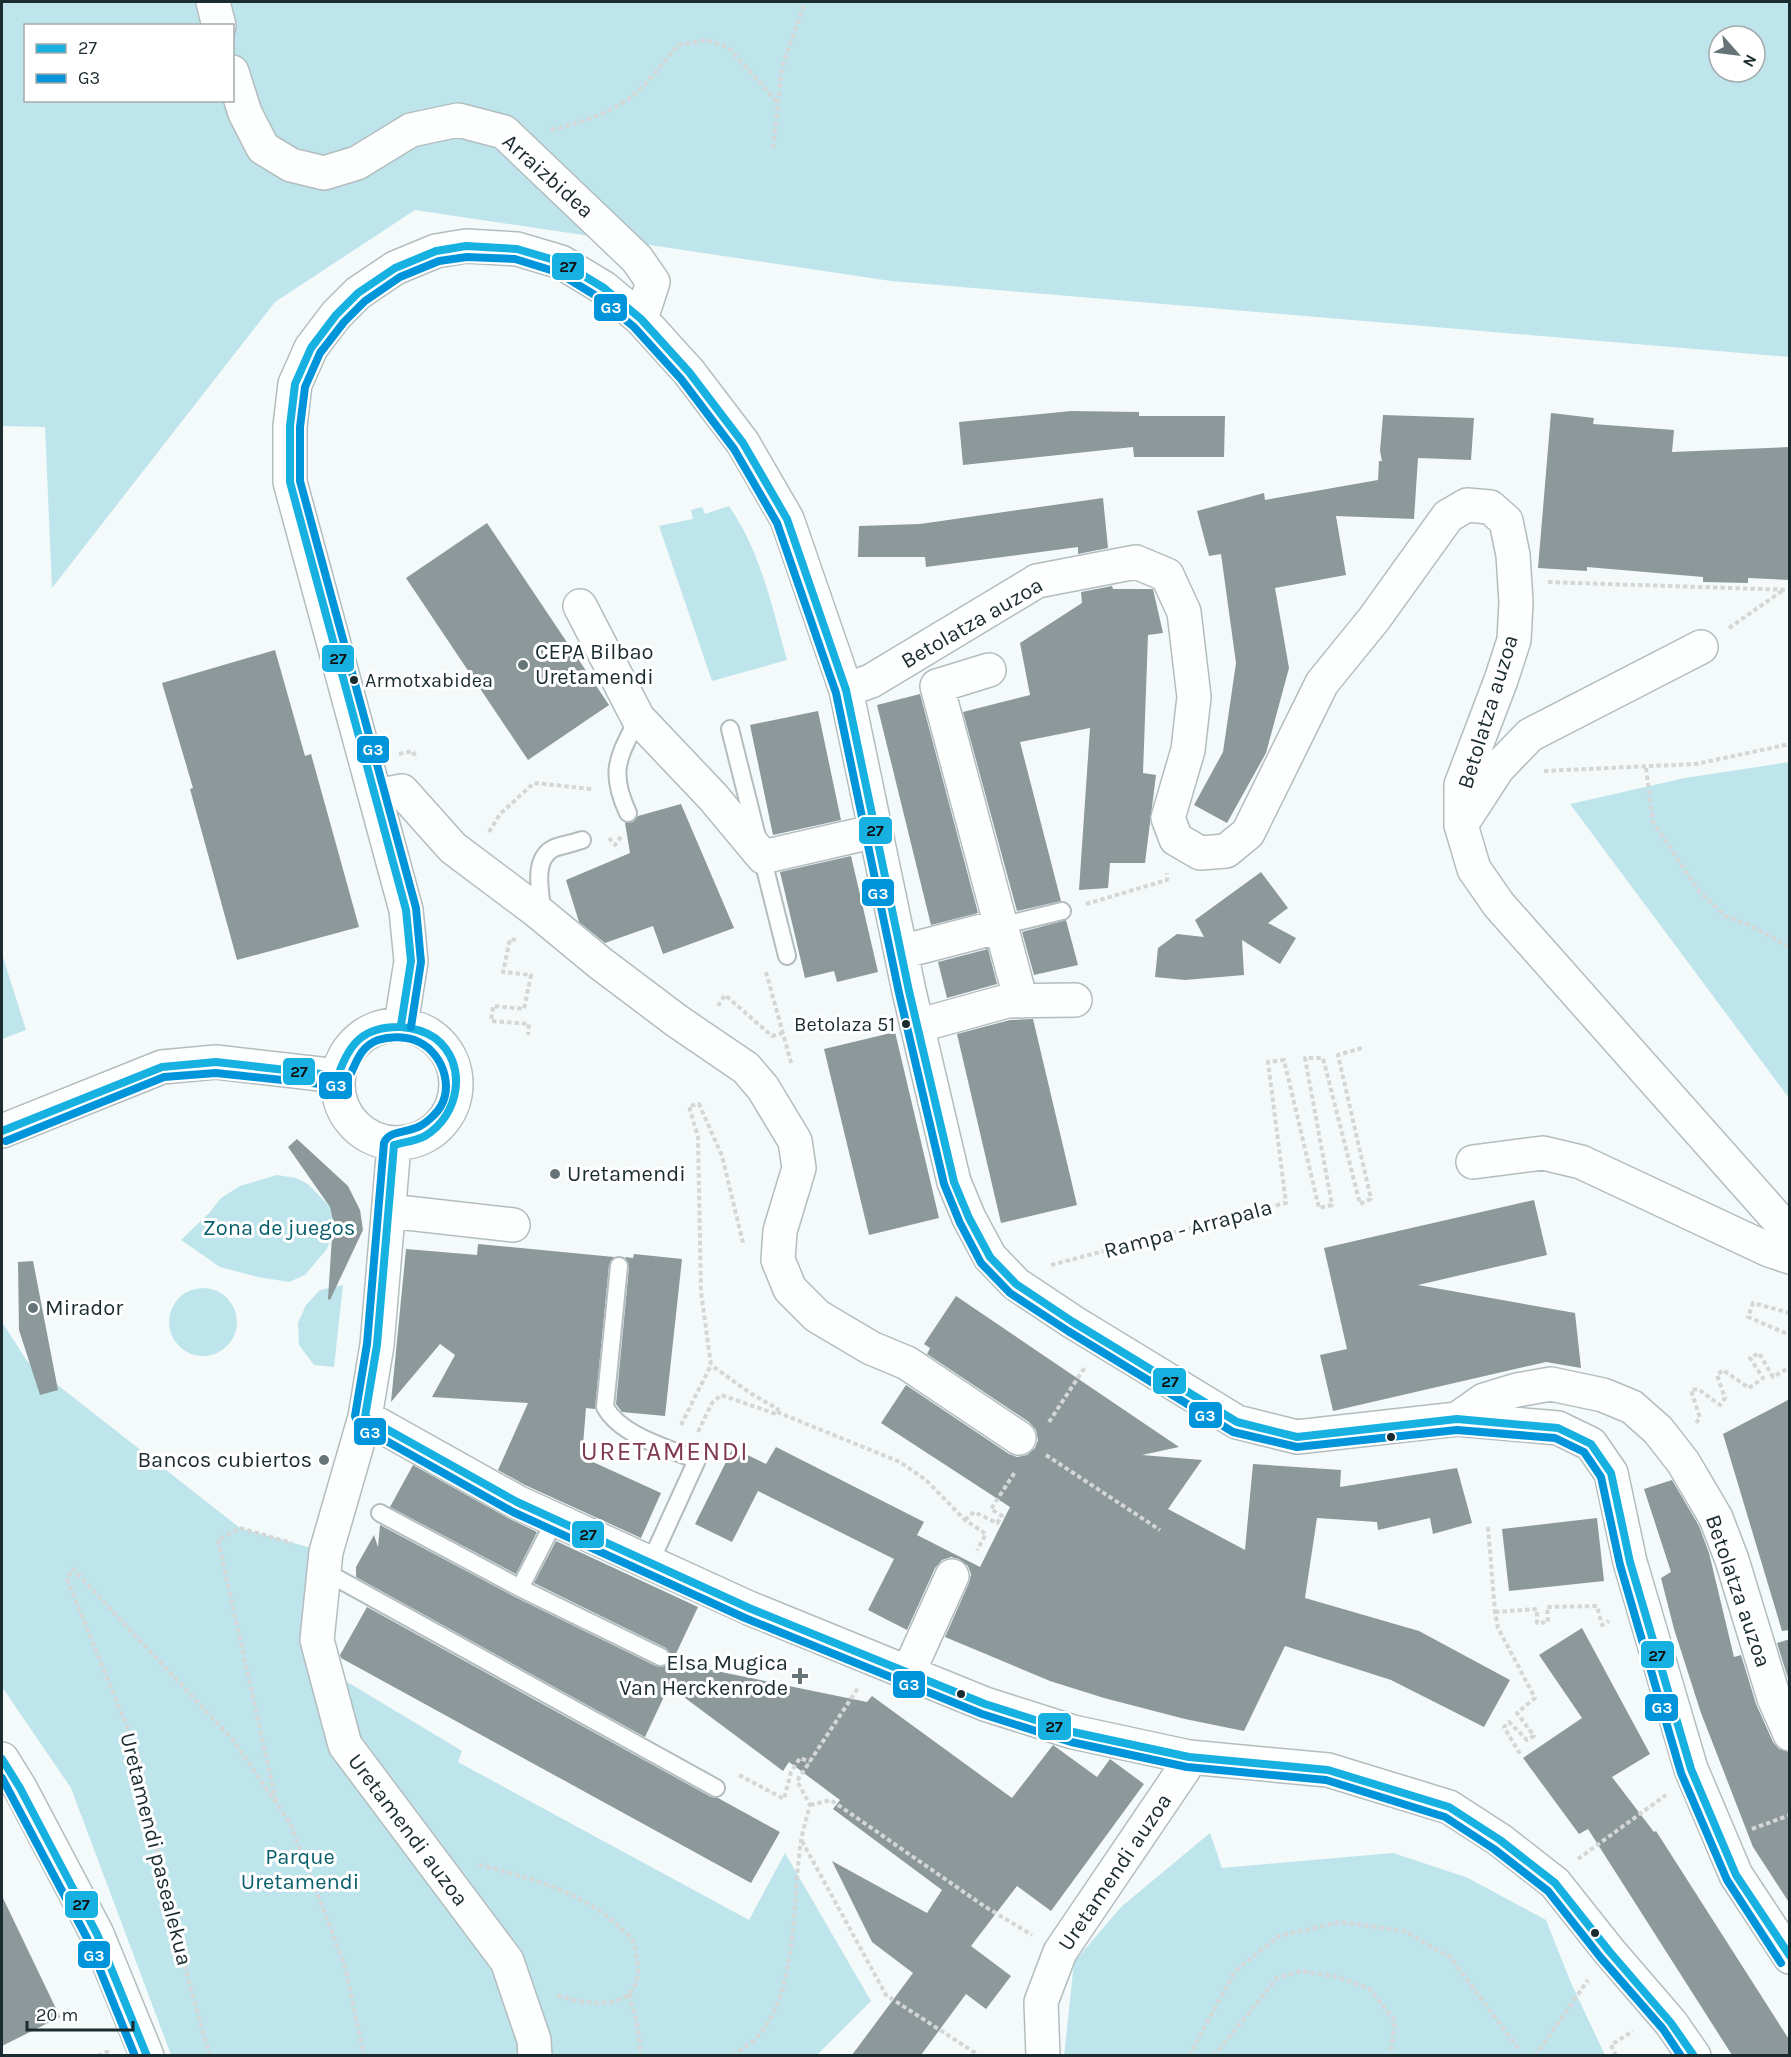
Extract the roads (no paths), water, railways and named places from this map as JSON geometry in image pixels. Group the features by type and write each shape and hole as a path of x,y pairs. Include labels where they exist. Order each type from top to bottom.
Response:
{"street":[{"path":"213,2 218,24"},
{"name":"Arraizbidea","path":"234,78 245,113 263,148 291,165 324,173 357,163 411,130 458,120 504,132 637,259 653,282 641,319"},
{"path":"401,1025 411,961 406,910 290,482 290,426 296,384 310,348 358,293 395,268 436,251 466,246 517,249 561,262 604,288 641,319 689,372 743,443 787,519 846,690"},
{"name":"Betolatza auzoa","path":"1790,1233 1499,905 1474,869 1461,825 1461,785 1514,640 1516,602 1513,555 1506,521 1490,507 1467,505 1448,516 1374,619 1322,683 1248,833 1226,851 1200,853 1176,839 1168,818 1188,750 1194,697 1184,612 1167,575 1136,562 1037,581 871,681 846,690 917,1026 954,1182 969,1218 990,1257 1016,1284 1073,1322 1237,1422 1297,1437 1457,1419 1558,1428 1591,1444 1611,1473 1630,1563 1691,1769 1736,1875 1790,1957"},
{"path":"580,606 638,718 713,797 763,858 876,831"},
{"name":"Betolatza auzoa","path":"1461,825 1498,768 1530,735 1701,647"},
{"name":"Betolatza auzoa","path":"989,670 936,686 1021,1001"},
{"path":"376,796 402,791 453,848 543,915 629,985 746,1068 763,1088 795,1141 799,1168 780,1231 778,1260 790,1289 817,1316 872,1348 907,1363 1025,1442"},
{"path":"901,952 1001,926"},
{"path":"917,1026 1007,1001 1075,1000"},
{"path":"401,1025 414,1026 432,1035 446,1049 455,1068 457,1088 453,1108 442,1125 425,1137 394,1145 369,1137 354,1126 344,1112 338,1095 338,1076 344,1057 356,1040 374,1029 401,1025"},
{"path":"2,1131 162,1067 216,1062 338,1076"},
{"name":"Uretamendi auzoa","path":"394,1145 378,1345 365,1417 325,1562 317,1640 345,1745 507,1961 534,2040 535,2055"},
{"path":"1473,1162 1543,1153 1581,1162 1769,1250 1790,1257"},
{"path":"389,1211 513,1225"},
{"name":"Betolatza auzoa","path":"1457,1419 1484,1400 1517,1390 1551,1384 1603,1395 1632,1407 1658,1430 1683,1462 1716,1518 1732,1560 1773,1698 1790,1734"},
{"path":"365,1417 517,1502 555,1520 748,1608 985,1704 1073,1732 1189,1756 1328,1770 1449,1807 1500,1840 1550,1879 1671,2023 1694,2055"},
{"path":"908,1673 952,1575"},
{"name":"Uretamendi auzoa","path":"1043,2055 1041,2002 1060,1952 1184,1769 1189,1756"},
{"path":"2,1759 20,1788 97,1934 147,2055"}],"lane":[{"path":"628,813 621,798 617,767 621,752 638,718"},
{"path":"730,729 787,956"},
{"path":"543,915 539,870 545,857 552,849 582,840"},
{"path":"1001,926 1062,911"},
{"path":"619,1266 605,1407 609,1415 626,1430 696,1460 650,1563"},
{"path":"380,1513 520,1588 662,1657"},
{"path":"520,1588 555,1520"},
{"path":"325,1562 716,1788"}],"place":[{"name":"CEPA Bilbao Uretamendi","path":"523,665"},
{"name":"Armotxabidea","path":"354,680"},
{"name":"Betolaza 51","path":"906,1024"},
{"name":"Uretamendi","path":"555,1174"},
{"name":"Mirador","path":"33,1308"},
{"name":"Bancos cubiertos","path":"324,1460"},
{"name":"Elsa Mugica Van Herckenrode","path":"800,1676"}],"district":[{"name":"URETAMENDI","path":"665,1451"}],"park label":[{"name":"Zona de juegos","path":"279,1228"},
{"name":"Parque Uretamendi","path":"300,1870"}]}
